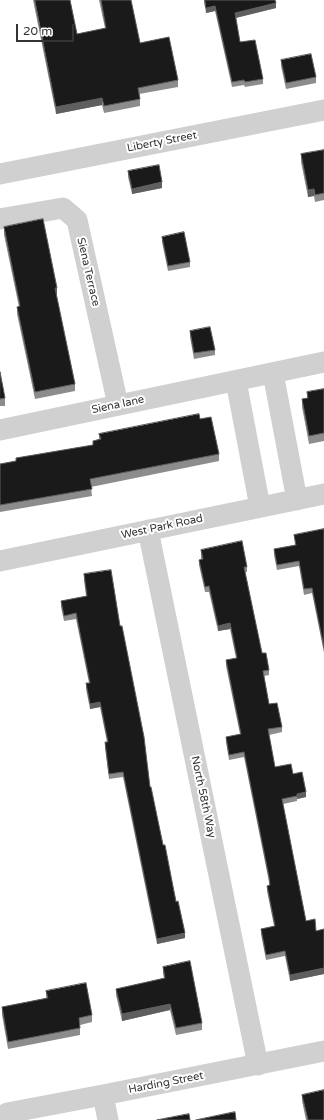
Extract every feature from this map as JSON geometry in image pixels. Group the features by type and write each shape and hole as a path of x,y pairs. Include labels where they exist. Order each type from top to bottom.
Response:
{"street":[{"name":"Liberty Street","path":"0,174 324,110"},
{"name":"Siena Terrace","path":"0,219 63,208 77,220 118,405"},
{"name":"Siena lane","path":"0,430 324,362"},
{"path":"273,373 297,500"},
{"path":"236,381 260,507"},
{"name":"West Park Road","path":"0,561 324,494"},
{"name":"North 58th Way","path":"148,530 258,1064"},
{"name":"Harding Street","path":"7,1113 324,1051"},
{"path":"103,1095 108,1120"}],"building":[{"path":"35,0 70,0 77,34 106,28 101,0 131,0 140,43 169,37 178,80 138,88 140,99 104,106 102,98 56,107"},
{"path":"205,0 275,0 276,3 235,13 240,42 255,40 263,79 245,82 244,80 232,82 215,6 206,8"},
{"path":"311,54 316,77 286,83 281,60"},
{"path":"324,150 324,193 315,195 314,189 308,190 301,154"},
{"path":"159,165 162,182 132,189 128,171"},
{"path":"43,219 57,288 55,288 75,384 35,392 17,307 20,306 4,227"},
{"path":"184,232 190,262 168,266 162,237"},
{"path":"210,327 215,350 194,353 190,331"},
{"path":"0,372 5,398 0,399"},
{"path":"324,389 324,433 309,436 302,399 308,398 307,392"},
{"path":"199,414 200,419 211,417 219,454 90,479 92,489 0,505 0,464 16,461 16,458 93,445 93,441 101,439 99,434"},
{"path":"324,529 324,648 312,588 304,589 299,561 277,565 274,549 296,545 294,535"},
{"path":"242,541 247,567 244,567 262,653 266,653 269,670 263,671 269,704 277,703 282,727 268,729 275,767 291,764 293,774 302,772 306,792 297,794 297,796 282,799 306,921 315,919 316,931 324,929 324,968 290,975 285,951 266,955 261,929 275,926 267,886 270,885 269,877 244,752 229,755 226,737 241,734 226,660 237,658 230,623 218,626 209,586 205,587 199,560 203,559 201,550"},
{"path":"111,570 120,626 122,626 144,737 150,787 163,845 165,845 176,902 178,901 185,933 157,939 123,772 109,774 105,742 108,742 100,702 90,704 86,683 90,683 76,613 64,616 61,601 87,596 84,574"},
{"path":"190,961 202,1023 176,1028 170,1004 122,1014 116,989 165,978 163,967"},
{"path":"86,983 92,1015 79,1018 80,1028 8,1042 2,1007 48,998 46,991"},
{"path":"324,1090 324,1120 308,1120 302,1095"},
{"path":"235,1112 236,1120 196,1120"},
{"path":"189,1114 190,1120 157,1120"}]}
